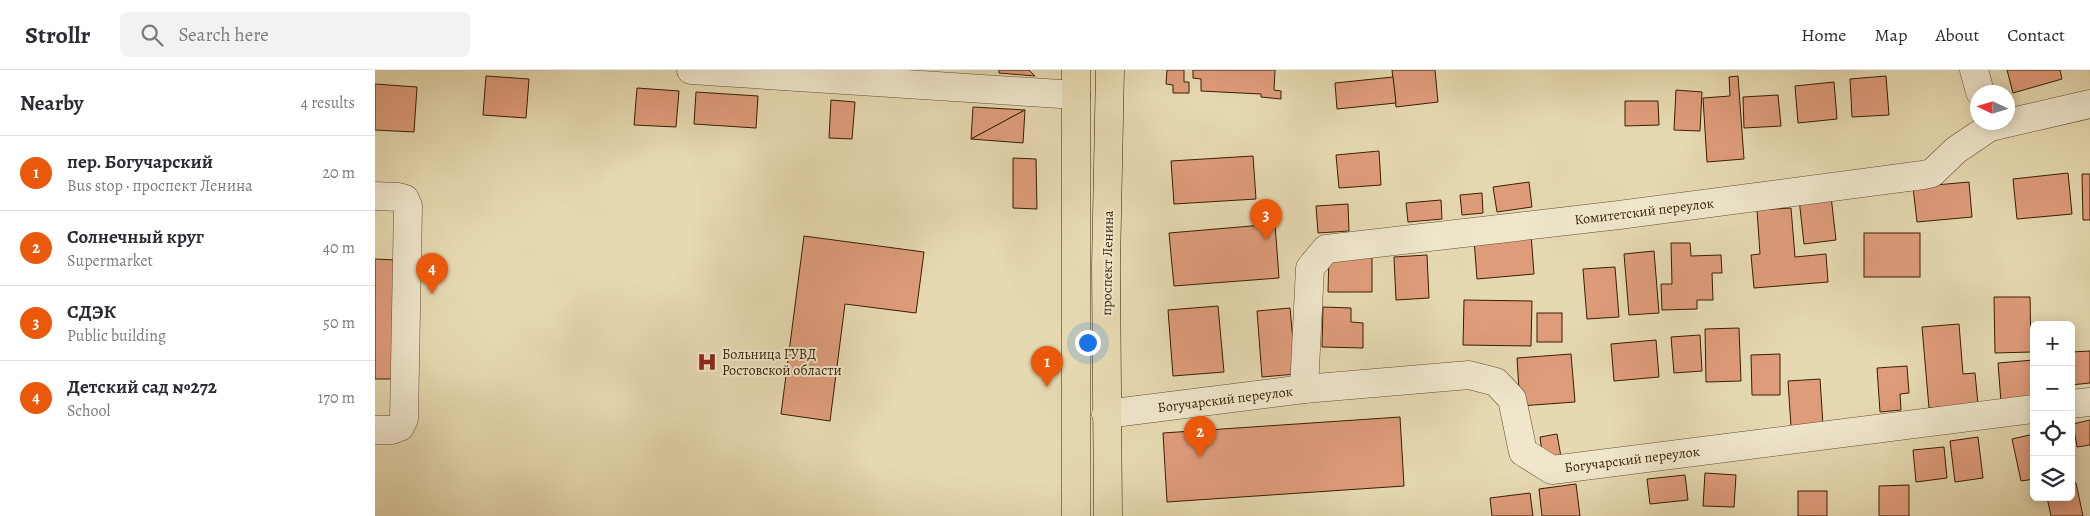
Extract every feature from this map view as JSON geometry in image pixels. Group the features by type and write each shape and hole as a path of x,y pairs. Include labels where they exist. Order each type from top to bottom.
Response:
{"main road":[{"name":"проспект Ленина","path":"1108,516 1106,265 1110,70"},
{"path":"1076,83 1076,516"}],"street":[{"path":"691,70 1076,83"},
{"path":"1974,70 1978,85"},
{"name":"Комитетский переулок","path":"2015,120 2090,104"},
{"name":"Комитетский переулок","path":"1305,389 1310,268 1326,249 1619,215 1923,175 1932,173 1956,150 1982,130"},
{"path":"375,196 398,196 405,199 408,206 404,418 400,427 393,430 375,430"},
{"name":"Богучарский переулок","path":"1107,414 1305,389 1469,375 1496,382 1512,399 1523,452 1552,470 2030,409"},
{"path":"2075,404 2090,402"}],"building":[{"path":"999,70 1029,70 1035,76 999,73"},
{"path":"1167,70 1184,70 1184,82 1189,82 1189,93 1173,93 1173,85 1166,84"},
{"path":"1193,70 1275,70 1274,90 1281,91 1281,99 1261,97 1261,94 1201,91 1201,79 1193,78"},
{"path":"1392,70 1435,70 1438,102 1396,107"},
{"path":"2007,70 2060,70 2062,79 2015,92 2015,85 2011,85"},
{"path":"486,76 529,79 526,118 483,115"},
{"path":"1738,76 1744,159 1707,162 1703,98 1730,96 1729,77"},
{"path":"1886,76 1889,115 1852,117 1850,79"},
{"path":"1393,77 1396,103 1337,109 1335,83"},
{"path":"1834,82 1837,119 1798,123 1795,86"},
{"path":"375,84 417,87 414,132 375,130"},
{"path":"637,88 679,91 676,127 634,125"},
{"path":"1676,90 1702,92 1700,131 1674,130"},
{"path":"696,92 758,96 756,128 694,124"},
{"path":"1778,95 1781,126 1744,128 1743,97"},
{"path":"831,100 855,102 852,139 829,138"},
{"path":"1625,101 1658,101 1659,125 1625,126"},
{"path":"973,107 1025,110 971,139"},
{"path":"1025,110 1023,143 971,139"},
{"path":"1379,151 1381,185 1339,188 1336,155"},
{"path":"1253,156 1256,199 1174,204 1171,161"},
{"path":"1013,158 1036,159 1037,209 1013,208"},
{"path":"2068,173 2072,214 2017,219 2013,179"},
{"path":"2082,174 2090,174 2090,220 2083,220"},
{"path":"1529,182 1532,207 1497,212 1493,187"},
{"path":"1969,182 1972,217 1917,222 1913,187"},
{"path":"1482,193 1483,213 1462,215 1460,195"},
{"path":"1831,196 1836,240 1804,244 1799,199"},
{"path":"1441,200 1442,219 1408,222 1406,203"},
{"path":"1348,204 1349,231 1318,233 1316,206"},
{"path":"1791,208 1795,257 1826,254 1828,282 1754,288 1751,255 1760,254 1757,210"},
{"path":"1275,224 1279,278 1174,286 1169,233"},
{"path":"1864,233 1920,233 1920,277 1864,277"},
{"path":"1531,234 1534,274 1477,279 1474,239"},
{"path":"804,236 924,252 916,313 845,304 830,421 781,414"},
{"path":"1671,243 1690,243 1691,256 1721,255 1722,273 1712,273 1713,300 1697,300 1697,309 1662,310 1661,284 1672,284"},
{"path":"1654,251 1659,313 1629,315 1624,254"},
{"path":"1329,253 1372,253 1372,292 1328,292"},
{"path":"1427,255 1429,298 1396,300 1394,257"},
{"path":"375,259 395,260 392,379 375,379"},
{"path":"1615,267 1619,317 1587,319 1583,269"},
{"path":"1994,297 2030,297 2030,352 1995,353"},
{"path":"1464,300 1532,301 1531,346 1463,345"},
{"path":"1218,306 1224,372 1173,376 1168,310"},
{"path":"1323,307 1351,308 1351,322 1363,323 1363,348 1322,347"},
{"path":"1290,308 1296,374 1262,377 1257,311"},
{"path":"1537,313 1562,313 1562,342 1537,342"},
{"path":"1959,324 1963,374 1975,373 1978,404 1929,408 1922,327"},
{"path":"1739,328 1741,381 1706,382 1705,329"},
{"path":"1700,335 1702,371 1674,373 1671,337"},
{"path":"1656,340 1659,377 1614,381 1611,344"},
{"path":"2090,351 2090,383 2075,385 2075,352"},
{"path":"1571,354 1575,402 1520,406 1517,358"},
{"path":"1780,354 1780,395 1752,395 1751,355"},
{"path":"2030,360 2030,400 2001,402 1998,363"},
{"path":"1907,366 1909,393 1900,394 1901,410 1880,412 1877,368"},
{"path":"1820,379 1823,425 1791,427 1788,381"},
{"path":"1400,417 1404,486 1167,502 1163,433"},
{"path":"2090,420 2090,445 2077,447 2075,424"},
{"path":"1557,434 1561,457 1542,453 1540,437"},
{"path":"2030,435 2030,480 2021,481 2012,439"},
{"path":"1978,437 1983,478 1955,482 1950,441"},
{"path":"1944,447 1947,478 1916,482 1913,450"},
{"path":"1705,473 1736,475 1734,507 1703,506"},
{"path":"1685,475 1688,500 1650,504 1647,479"},
{"path":"2075,483 2083,516 2051,516 2048,501 2075,501"},
{"path":"1576,484 1580,516 1542,516 1539,489"},
{"path":"1909,485 1909,516 1879,516 1879,486"},
{"path":"1798,491 1827,491 1827,516 1798,516"},
{"path":"1530,493 1533,516 1492,516 1490,498"}],"place":[{"name":"СДЭК","path":"1266,240"},
{"name":"Детский сад №272","path":"432,294"},
{"name":"Больница ГУВД Ростовской области","path":"707,362"},
{"name":"пер. Богучарский","path":"1047,387"},
{"name":"Солнечный круг","path":"1200,457"}]}
